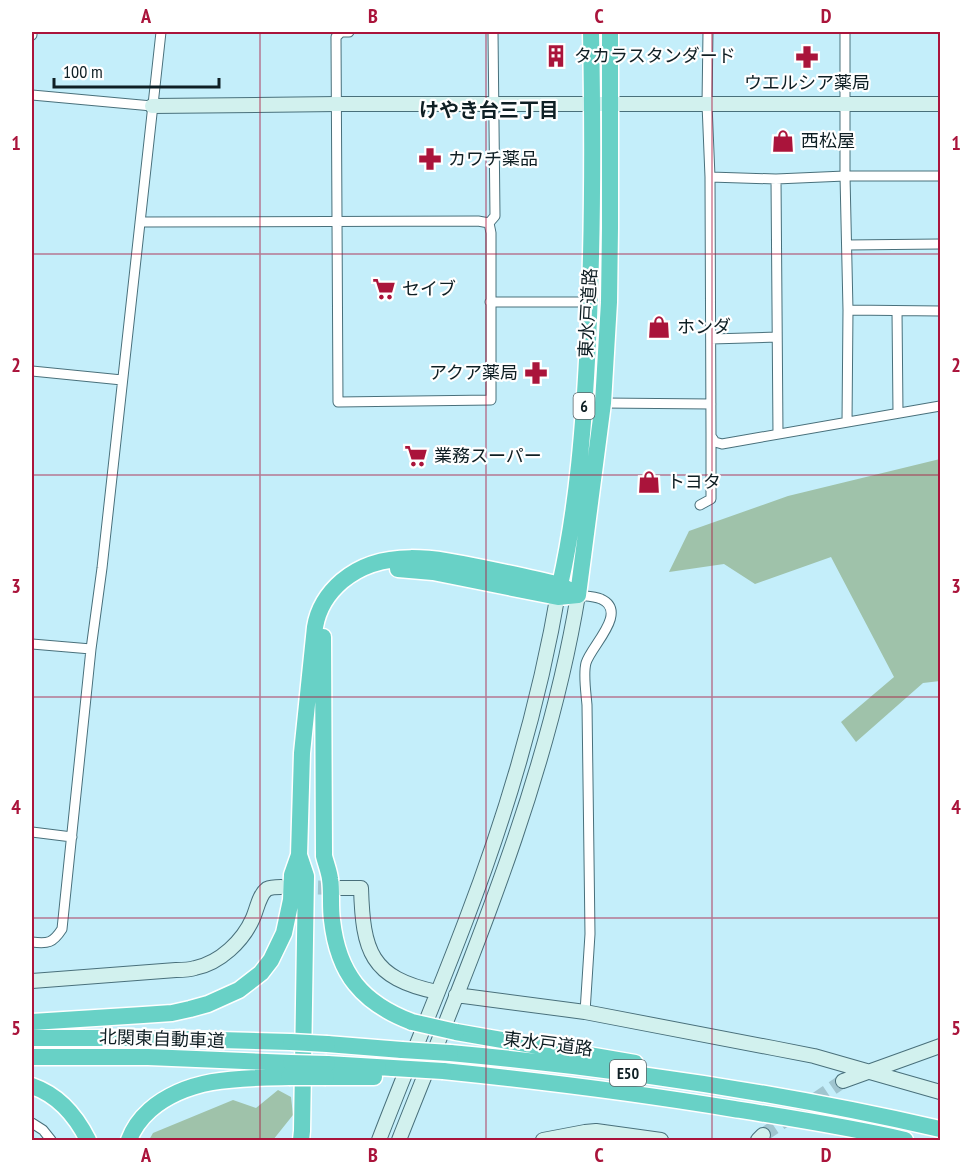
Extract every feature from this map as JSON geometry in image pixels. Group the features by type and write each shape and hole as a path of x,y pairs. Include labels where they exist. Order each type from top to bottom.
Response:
{"highway":[{"name":"東水戸道路","path":"559,591 578,475 585,403 590,302 591,32"},
{"name":"東水戸道路","path":"578,595 603,404 609,302 610,32"},
{"path":"32,1022 172,1013 208,1004 239,990 261,974 271,960 279,946 288,919 292,875 299,855 302,753 317,616 335,587 352,573 373,563 396,558 438,559 578,595"},
{"path":"559,591 398,569 361,580 342,597 329,617 323,638 324,856 330,877 334,937 345,967 354,982 374,1003 412,1022 456,1032 650,1066 805,1101"},
{"path":"299,855 306,876 301,1140"},
{"path":"311,1140 315,877 324,856"},
{"name":"北関東自動車道","path":"32,1038 291,1042"},
{"name":"東水戸道路","path":"291,1042 518,1059 645,1075 805,1101 940,1129"},
{"name":"北関東自動車道","path":"32,1058 148,1057 290,1070"},
{"name":"東水戸道路","path":"290,1070 441,1075 503,1083 565,1084 803,1120 905,1140"},
{"path":"129,1140 136,1126 145,1116 156,1106 181,1091 196,1085 290,1070"},
{"path":"32,1086 62,1104 75,1118 88,1140"}],"street":[{"path":"32,942 44,943 55,940 63,929 91,649 161,32"},
{"path":"349,32 341,32 336,37 338,402 490,400 491,233 489,223"},
{"path":"489,223 495,216 493,32"},
{"path":"700,505 711,500 708,32 719,32"},
{"path":"845,32 847,422"},
{"path":"32,95 152,106 940,104"},
{"path":"710,177 776,179 940,176"},
{"path":"776,179 778,434"},
{"path":"140,222 337,220 489,223"},
{"path":"847,244 940,244"},
{"path":"490,302 590,302"},
{"path":"848,310 940,311"},
{"path":"897,311 898,413"},
{"path":"711,339 777,337"},
{"path":"32,371 122,380"},
{"path":"603,404 711,404"},
{"path":"711,436 715,442 722,444 940,406"},
{"path":"379,1140 477,891 526,741 559,591"},
{"path":"399,1140 504,869 543,748 572,633 578,595 600,598 611,610 612,615 586,663 590,934 585,1012"},
{"path":"32,644 91,649"},
{"path":"32,832 72,837"},
{"path":"32,981 176,970 195,968 209,963 224,954 237,942 252,920 266,890 281,887"},
{"path":"337,888 360,888 366,941 374,957 385,971 405,984 437,992"},
{"path":"456,995 585,1012 814,1056 940,1092"},
{"path":"843,1081 940,1046"},
{"path":"32,1123 43,1130 51,1140"},
{"path":"543,1140 596,1131 661,1140"}],"green space":[{"path":"940,459 940,681 923,683 856,742 841,722 894,677 831,557 755,584 724,564 669,572 689,531 788,496"},
{"path":"278,1090 291,1097 293,1115 273,1140 149,1140 153,1133 233,1100 256,1108"}],"tunnel":[{"path":"297,887 337,888"},
{"path":"763,1135 843,1081"}],"place":[{"name":"タカラスタンダード","path":"556,56"},
{"name":"ウエルシア薬局","path":"807,57"},
{"name":"西松屋","path":"783,141"},
{"name":"カワチ薬品","path":"430,159"},
{"name":"セイブ","path":"384,289"},
{"name":"ホンダ","path":"659,327"},
{"name":"アクア薬局","path":"536,373"},
{"name":"業務スーパー","path":"416,456"},
{"name":"トヨタ","path":"649,482"}],"district":[{"name":"けやき台三丁目","path":"489,110"}]}
